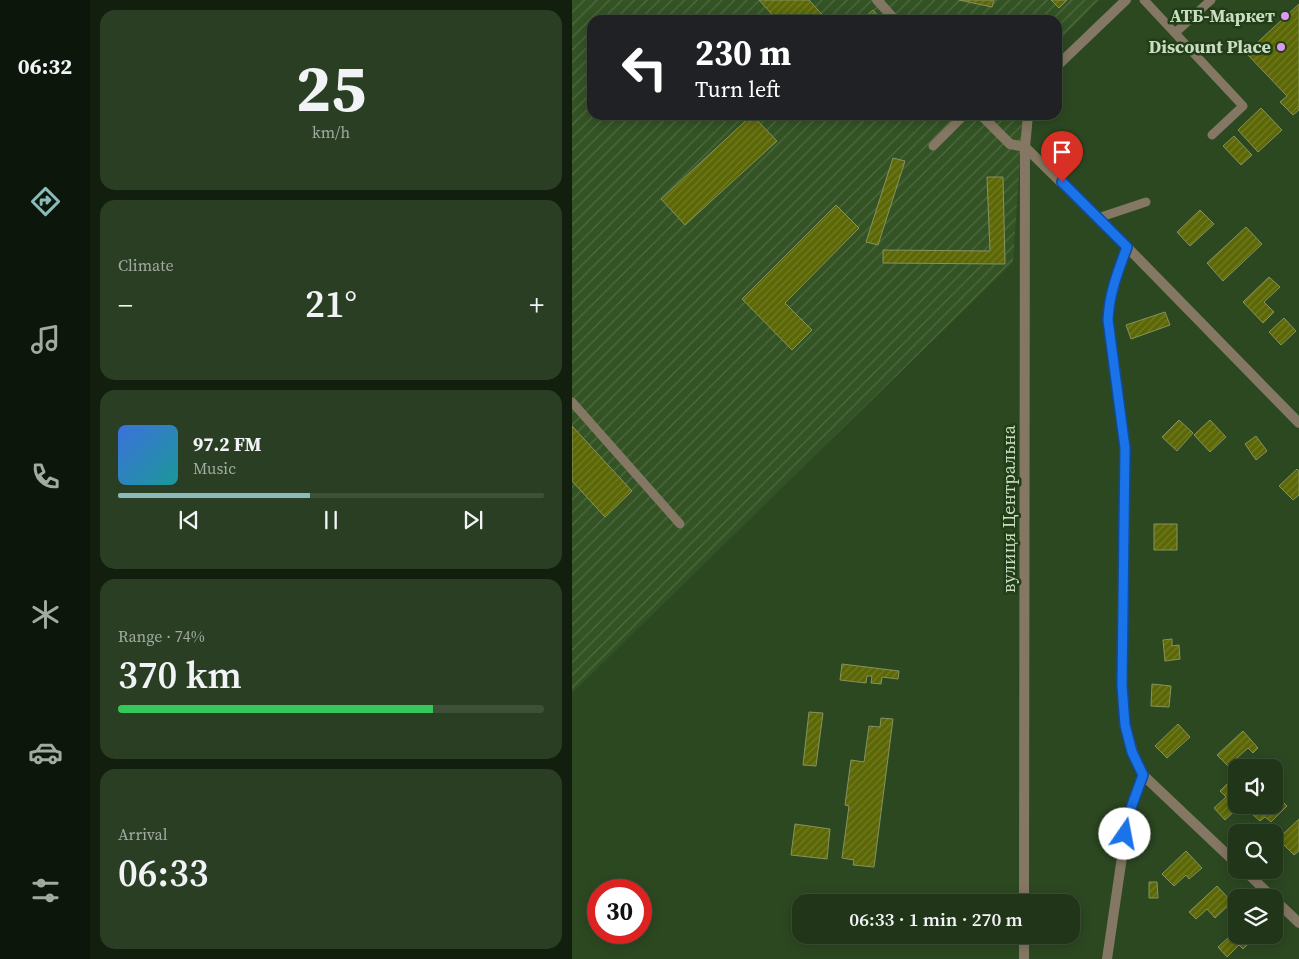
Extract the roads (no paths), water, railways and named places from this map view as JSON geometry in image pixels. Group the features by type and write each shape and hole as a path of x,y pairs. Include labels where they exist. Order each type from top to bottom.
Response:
{"street":[{"path":"878,0 891,15"},
{"path":"1062,61 1126,0"},
{"path":"986,120 1010,144 1025,146 1127,247 1298,423"},
{"name":"вулиця Центральна","path":"1024,894 1025,146 1028,120"},
{"path":"1127,247 1108,304 1108,320 1125,448 1122,686 1125,725 1132,752 1143,775 1228,855"},
{"path":"1107,959 1128,816 1143,775"},
{"path":"1254,879 1264,889"},
{"path":"1283,907 1298,923"},
{"path":"1024,944 1024,959"}],"lane":[{"path":"1144,0 1243,106 1212,135"},
{"path":"1175,34 1211,0"},
{"path":"933,146 959,120"},
{"path":"1098,218 1146,202"},
{"path":"572,402 680,524"}],"place":[{"name":"АТБ-Маркет","path":"1285,16"},
{"name":"Discount Place","path":"1281,47"}]}
